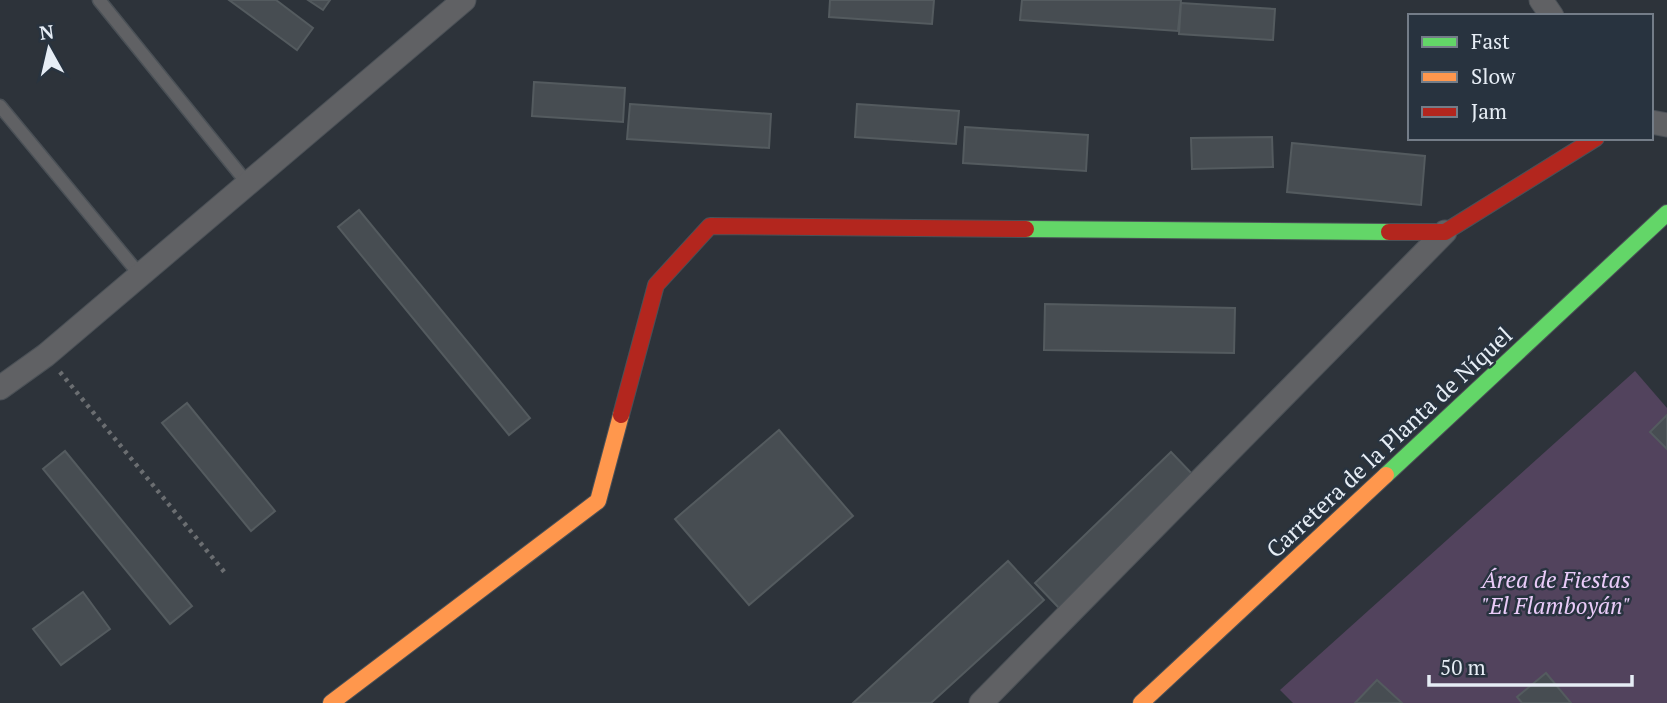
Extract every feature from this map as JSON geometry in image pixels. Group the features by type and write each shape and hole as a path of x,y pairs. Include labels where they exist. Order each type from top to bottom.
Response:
{"street":[{"path":"0,388 46,355 464,0"},
{"path":"981,703 1446,232 1593,140"},
{"name":"Carretera de la Planta de Níquel","path":"1141,703 1667,213"},
{"path":"331,703 475,591 598,501 656,285 710,226 1446,232"}],"lane":[{"path":"99,0 248,184"},
{"path":"0,106 140,275"}],"path":[{"path":"46,355 226,574"}],"green space":[{"name":"Área de Fiestas \"El Flamboyán\"","path":"1635,371 1667,408 1667,703 1293,703 1280,690"}],"building":[{"path":"229,0 276,0 313,28 297,50"},
{"path":"308,0 330,0 323,10"},
{"path":"830,0 934,0 932,24 829,17"},
{"path":"1022,0 1181,0 1178,31 1020,20"},
{"path":"1181,3 1275,9 1273,40 1179,34"},
{"path":"534,82 625,88 623,122 532,116"},
{"path":"630,104 771,114 769,148 627,139"},
{"path":"857,104 959,111 956,144 855,137"},
{"path":"965,127 1088,135 1086,171 963,163"},
{"path":"1272,137 1273,167 1192,169 1191,138"},
{"path":"1292,143 1425,156 1421,205 1287,192"},
{"path":"359,210 530,418 509,435 338,227"},
{"path":"1045,304 1235,308 1234,353 1044,350"},
{"path":"187,403 275,511 251,531 162,423"},
{"path":"1667,415 1667,449 1650,432"},
{"path":"779,430 853,516 749,605 675,519"},
{"path":"65,451 192,606 170,624 43,469"},
{"path":"1171,452 1196,478 1060,609 1035,583"},
{"path":"1008,561 1044,600 931,703 853,703"},
{"path":"83,592 110,629 61,665 33,629"},
{"path":"1546,673 1571,703 1522,703 1517,697"},
{"path":"1377,680 1402,703 1355,703"}],"traffic: fast":[{"path":"1386,475 1667,213"},
{"path":"1026,229 1389,232"}],"traffic: slow":[{"path":"331,703 598,501 621,415"},
{"path":"1141,703 1386,475"}],"traffic: jam":[{"path":"1389,232 1445,232 1593,140"},
{"path":"621,415 656,285 710,226 1026,229"}]}
